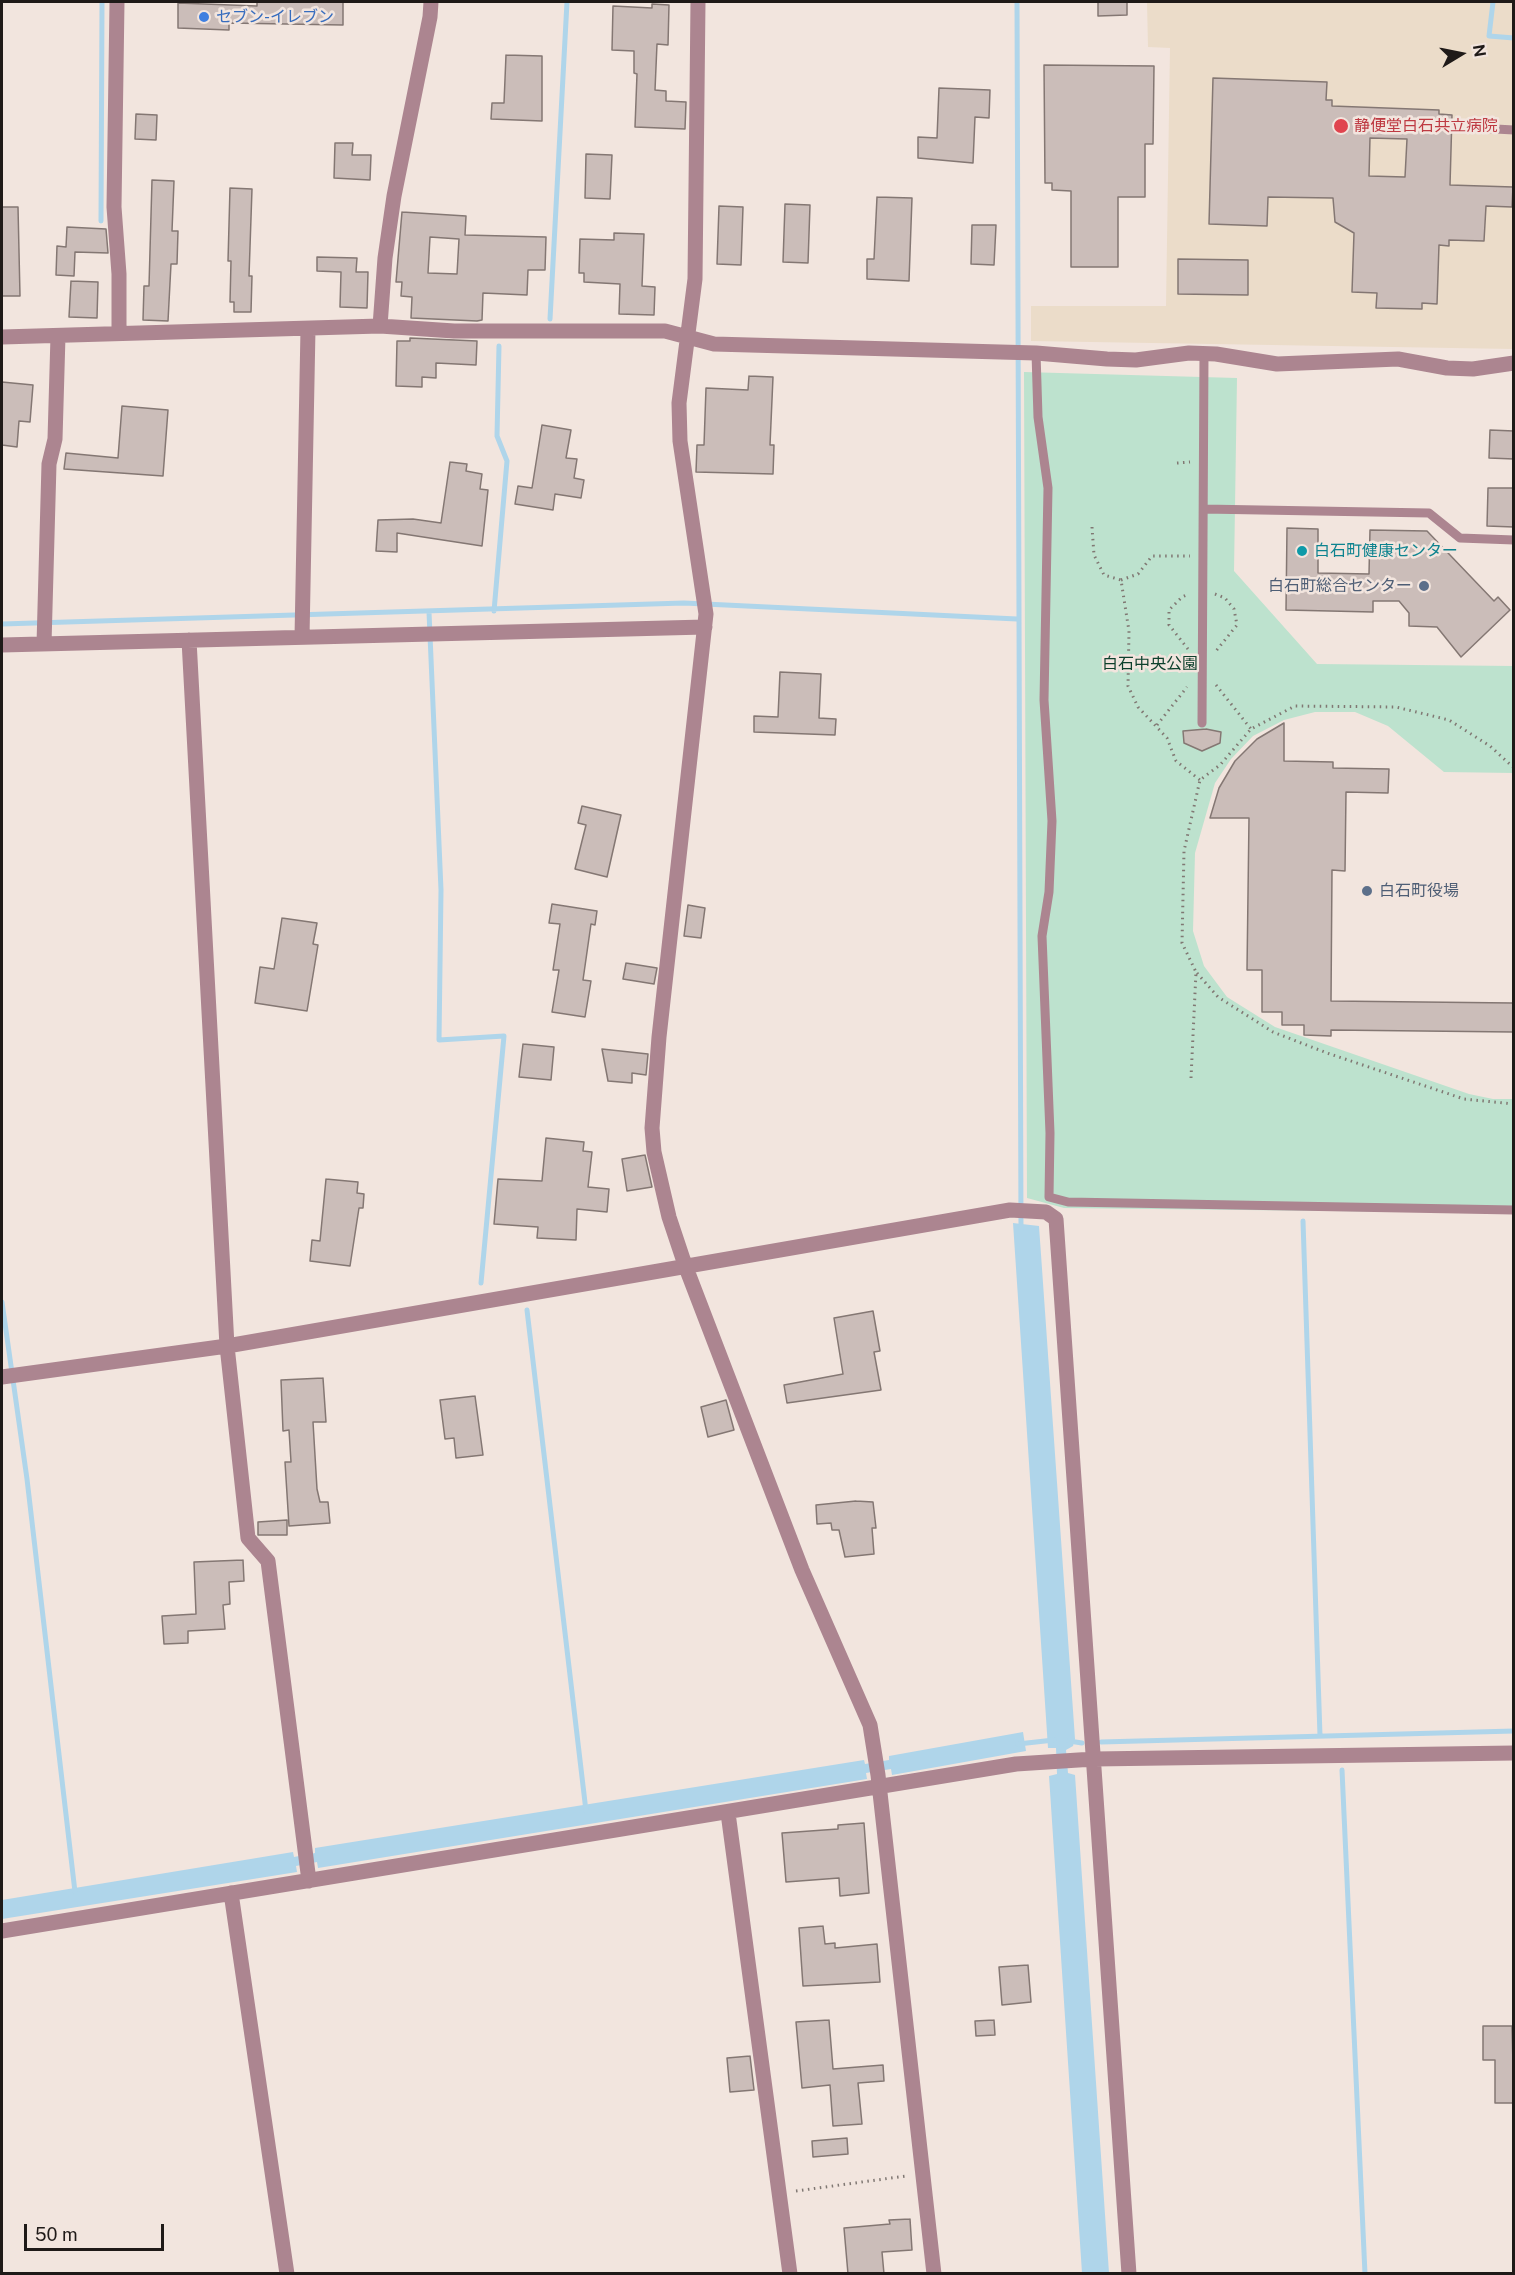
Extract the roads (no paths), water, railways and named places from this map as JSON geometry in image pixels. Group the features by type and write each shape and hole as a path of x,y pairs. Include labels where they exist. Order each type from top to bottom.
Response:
{"street":[{"path":"117,2 114,207 119,274 119,333"},
{"path":"380,326 385,258 394,196 430,17 431,2"},
{"path":"698,2 695,279 679,403 680,441 706,613 659,1037 652,1128 654,1152 669,1217 685,1265 802,1570 870,1725 878,1774 934,2274"},
{"path":"2,337 380,326 454,332 664,331 714,344 1036,353 1136,360 1189,353 1216,354 1277,364 1372,358 1398,358 1456,368 1514,363"},
{"path":"302,622 308,329"},
{"path":"44,644 49,464 55,439 57,336"},
{"path":"2,645 189,640 302,622 429,634 706,613"},
{"path":"189,640 227,1346 248,1538 268,1561 307,1867"},
{"path":"8,1376 227,1346 1010,1210 1031,1209 1046,1212 1056,1219 1129,2274"},
{"path":"2,1931 231,1893 307,1867 728,1813 878,1774 1070,1760 1514,1753"},
{"path":"728,1813 790,2274"},
{"path":"231,1893 287,2274"}],"lane":[{"path":"1477,128 1514,130"},
{"path":"1036,353 1038,417 1048,488 1044,700 1052,821 1049,892 1042,936 1050,1133 1049,1197 1068,1202 1514,1210"},
{"path":"1202,723 1204,355"},
{"path":"1204,509 1429,513 1460,538 1514,540"}],"water":[{"path":"1013,1223 1039,1226 1075,1739 1073,1746 1066,1750 1068,1773 1075,1775 1109,2273 1082,2273 1049,1776 1057,1774 1056,1748 1048,1748"},
{"path":"1023,1732 1026,1751 892,1775 891,1769 866,1773 867,1779 318,1868 317,1862 296,1866 297,1872 2,1919 2,1900 293,1852 294,1857 315,1853 315,1848 864,1760 865,1764 889,1760 889,1756"}],"waterway":[{"path":"101,221 102,2"},
{"path":"550,319 567,2"},
{"path":"1017,2 1021,1230"},
{"path":"1493,2 1489,36 1514,38"},
{"path":"494,611 507,461 497,436 499,346"},
{"path":"2,624 684,603 1017,619"},
{"path":"429,612 441,890 439,1040 504,1036 481,1283"},
{"path":"1303,1221 1320,1736"},
{"path":"2,1302 27,1479 75,1892"},
{"path":"527,1310 586,1811"},
{"path":"1101,1742 1514,1731"},
{"path":"1018,1744 1054,1740"},
{"path":"1069,1741 1082,1743"},
{"path":"1342,1770 1365,2274"}],"place":[{"name":"セブン-イレブン","path":"204,17"},
{"name":"静便堂白石共立病院","path":"1341,126"},
{"name":"白石町健康センター","path":"1302,551"},
{"name":"白石町総合センター","path":"1424,586"},
{"name":"白石町役場","path":"1367,891"}],"park label":[{"name":"白石中央公園","path":"1150,664"}]}
